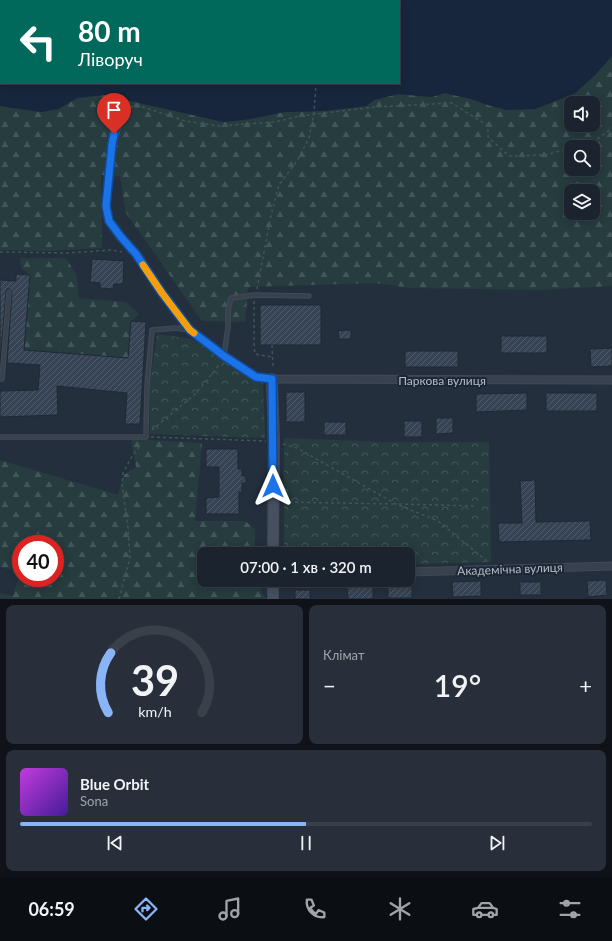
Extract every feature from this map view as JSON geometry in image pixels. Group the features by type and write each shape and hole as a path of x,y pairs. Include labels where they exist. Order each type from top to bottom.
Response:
{"street":[{"name":"Паркова вулиця","path":"123,107 112,144 106,206 109,221 136,254 162,293 190,330 224,356 256,377 612,380"},
{"path":"273,376 273,547"},
{"name":"Академічна вулиця","path":"415,572 612,566"},
{"path":"273,587 273,599"}],"lane":[{"path":"0,379 2,379 9,292"},
{"path":"224,356 228,327 228,310 231,298 255,295 308,296"},
{"path":"0,437 146,436 147,387 152,330 176,328 190,330"}],"path":[{"path":"272,357 255,354 253,306 259,284 271,215 279,185 297,161 310,138 314,113 316,84"},
{"path":"123,107 143,107 185,121 218,126 275,122 314,113 375,107 452,103 488,126 488,136 510,156 546,155 564,150"},
{"path":"596,140 612,128"},
{"path":"0,252 66,253 112,250 136,254"},
{"path":"272,345 273,376"},
{"path":"119,599 130,558 128,528 122,485 123,473 130,458 146,436 158,424 194,395 213,373 224,356"},
{"path":"146,436 274,441 297,448 396,504 438,521 499,570"},
{"path":"273,501 478,506"}],"green space":[{"path":"612,56 612,286 539,290 410,288 375,283 248,287 245,322 202,321 126,213 120,176 101,175 102,248 49,251 0,250 0,106 41,112 58,109 77,98 104,95 224,122 250,119 284,112 324,111 366,106 374,100 398,94 432,97 444,93 471,99 491,106 574,94 594,76"},
{"path":"20,258 66,258 77,276 79,298 126,302 139,314 131,322 128,358 24,350 30,275 21,268"},
{"path":"157,334 192,339 253,380 263,381 265,438 150,434 150,382"},
{"path":"284,438 385,442 489,442 491,562 415,564 415,547 284,547"},
{"path":"131,439 202,443 195,521 245,521 255,529 255,547 197,547 197,587 261,587 261,591 267,599 0,599 0,593 13,596 16,587 64,587 64,535 12,535 12,570 0,567 0,460 118,495 124,475 136,467"}],"water":[{"path":"400,0 612,0 612,56 594,76 574,94 564,96 564,98 535,109 507,110 445,93 432,97 398,94 374,100 366,106 324,111 284,112 250,119 224,122 104,95 77,98 58,109 41,112 0,106 0,84 400,84"}],"building":[{"path":"92,259 124,261 123,284 114,284 113,289 100,288 100,283 90,282"},
{"path":"16,274 30,275 24,350 128,358 131,321 146,322 140,424 125,424 127,393 57,386 58,415 0,417 0,391 38,390 40,365 7,363 12,292 10,289 7,289 6,292 0,362 0,280 16,281"},
{"path":"260,305 321,305 321,345 260,345"},
{"path":"351,330 351,339 339,339 338,331"},
{"path":"501,336 547,336 547,353 501,353"},
{"path":"612,348 612,366 591,367 590,349"},
{"path":"405,351 458,351 458,367 405,367"},
{"path":"286,392 305,392 305,422 286,422"},
{"path":"527,393 527,410 476,412 476,394"},
{"path":"546,393 597,393 597,411 546,411"},
{"path":"436,418 453,418 453,433 436,434"},
{"path":"404,421 422,421 422,437 404,437"},
{"path":"324,422 346,422 346,435 324,435"},
{"path":"206,449 238,449 238,469 242,469 242,476 246,476 246,483 242,483 242,492 239,492 239,514 206,514 206,498 219,497 219,467 206,467"},
{"path":"535,480 536,522 590,521 591,540 499,542 498,523 522,523 520,481"},
{"path":"606,580 607,595 588,597 587,581"},
{"path":"481,581 481,596 453,597 452,582"},
{"path":"520,582 541,582 541,595 520,595"},
{"path":"347,587 373,587 373,599 348,599"},
{"path":"388,587 412,587 412,598 388,598"},
{"path":"295,590 310,590 310,599 295,599"}],"slow traffic":[{"path":"143,265 162,293 190,330 194,333"}],"route":[{"path":"114,134 107,187 106,206 109,221 136,254 162,293 190,330 224,356 256,377 272,379 274,441 273,486"}]}
